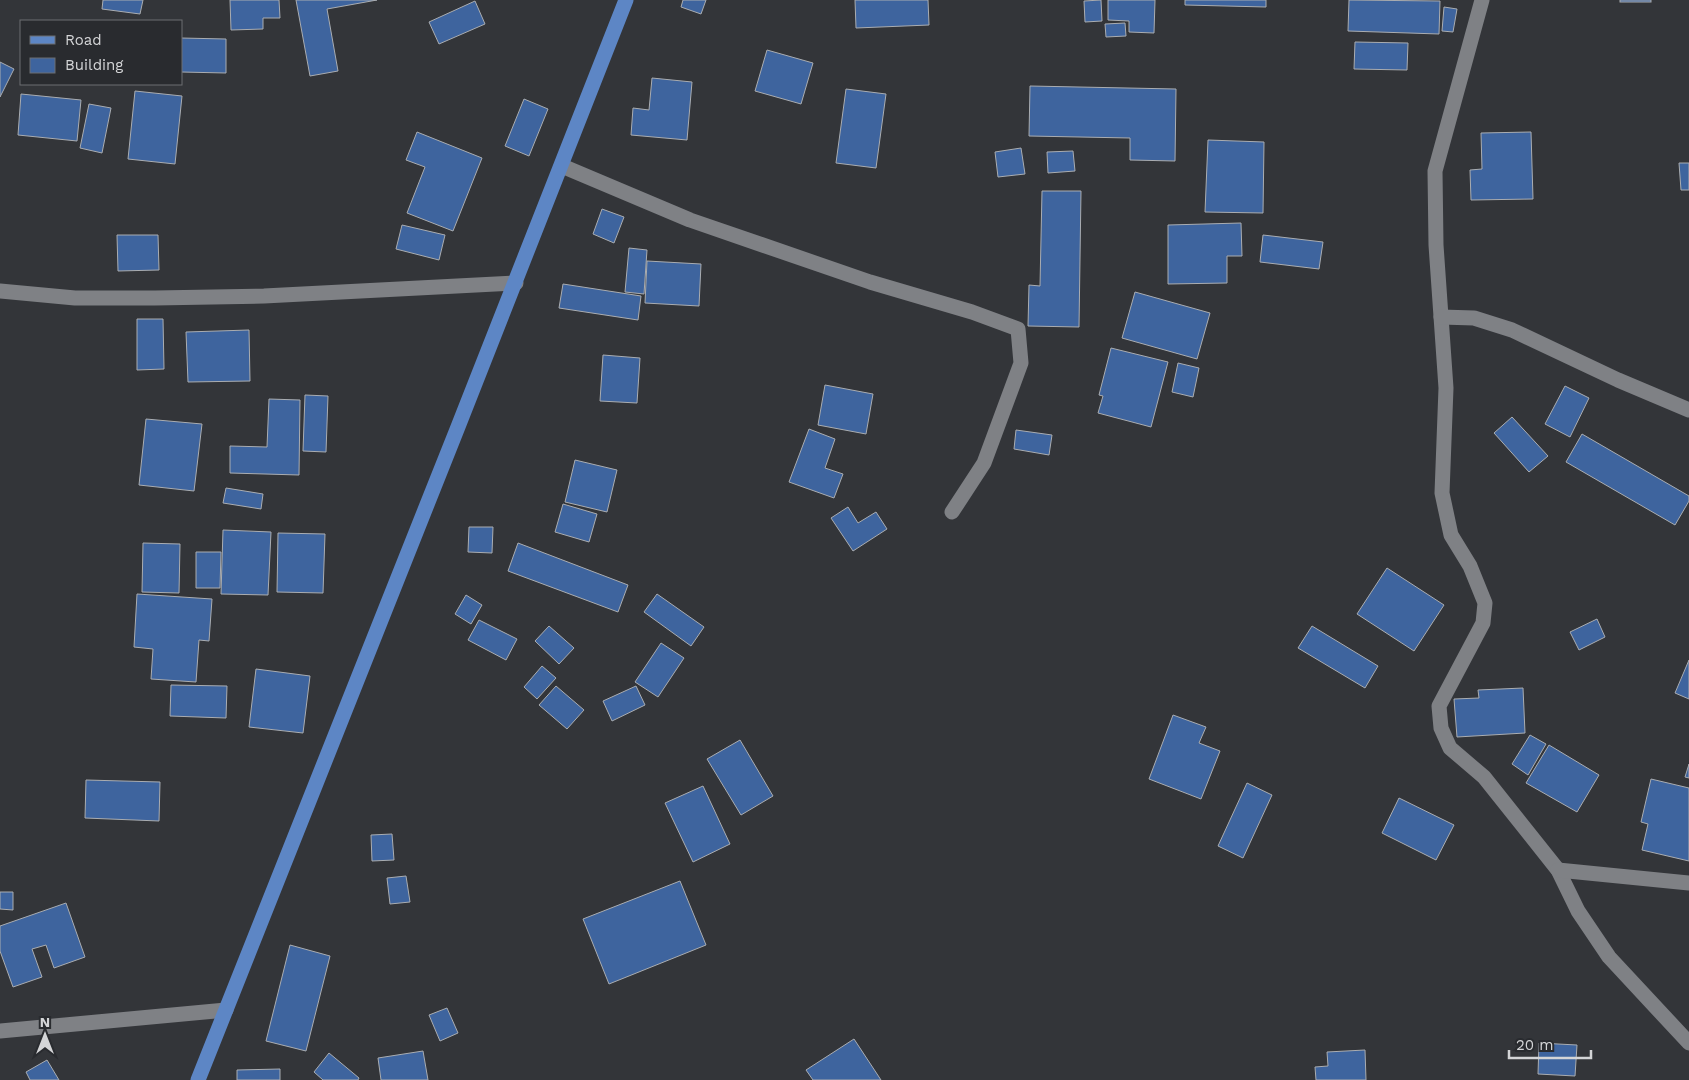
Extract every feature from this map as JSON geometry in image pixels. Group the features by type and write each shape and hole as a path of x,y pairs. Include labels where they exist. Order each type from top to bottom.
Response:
{"main road":[{"path":"198,1080 516,283 626,0"}],"street":[{"path":"1482,0 1435,171 1436,245 1446,388 1442,494 1451,536 1470,566 1485,603 1483,623 1439,706 1441,728 1450,748 1484,777 1558,870 1578,911 1610,957 1689,1043"},
{"path":"562,166 700,223 870,282 972,312 1018,329 1021,363 984,463 952,512"},
{"path":"0,291 75,298 165,298 264,296 516,283"},
{"path":"1441,318 1474,318 1512,330 1618,380 1689,410"},
{"path":"1558,870 1689,883"},
{"path":"0,1031 226,1010"}],"building":[{"path":"103,0 143,0 140,14 102,9"},
{"path":"230,0 279,0 280,18 263,18 263,29 231,30"},
{"path":"296,0 377,0 327,9 338,71 310,76"},
{"path":"683,0 706,0 701,14 681,7"},
{"path":"855,0 928,0 929,25 856,28"},
{"path":"1101,0 1102,21 1085,22 1084,1"},
{"path":"1108,0 1155,0 1154,33 1129,32 1129,21 1108,20"},
{"path":"1185,0 1266,0 1266,7 1185,5"},
{"path":"1349,0 1440,1 1439,34 1348,31"},
{"path":"1620,0 1651,0 1651,2 1620,2"},
{"path":"475,1 485,24 439,44 429,22"},
{"path":"1444,7 1457,9 1453,32 1442,31"},
{"path":"1125,23 1126,36 1106,37 1105,24"},
{"path":"182,38 226,39 226,73 182,72"},
{"path":"1355,42 1408,43 1407,70 1354,69"},
{"path":"767,50 813,63 801,104 755,91"},
{"path":"0,62 14,69 0,97"},
{"path":"652,78 692,82 687,140 631,135 633,108 649,110"},
{"path":"1030,86 1176,89 1175,161 1130,160 1130,138 1029,136"},
{"path":"846,89 886,94 876,168 836,163"},
{"path":"135,91 182,96 175,164 128,159"},
{"path":"21,94 81,100 77,141 18,135"},
{"path":"524,99 548,109 529,156 505,146"},
{"path":"89,104 111,108 102,153 80,148"},
{"path":"417,132 482,158 453,231 407,213 425,167 406,160"},
{"path":"1531,132 1533,199 1471,200 1470,170 1482,169 1481,133"},
{"path":"1208,140 1264,142 1263,213 1205,212"},
{"path":"1021,148 1025,174 998,177 995,152"},
{"path":"1073,151 1075,171 1048,173 1047,152"},
{"path":"1679,163 1689,163 1689,190 1681,190"},
{"path":"1042,191 1081,191 1079,327 1028,326 1029,285 1040,286"},
{"path":"602,209 624,217 614,243 593,234"},
{"path":"1241,223 1242,256 1227,256 1227,283 1168,284 1168,225"},
{"path":"402,225 445,235 439,260 396,249"},
{"path":"117,235 158,235 159,270 118,271"},
{"path":"1263,235 1323,242 1319,269 1260,262"},
{"path":"629,248 647,250 644,294 625,292"},
{"path":"647,261 701,264 699,306 645,303"},
{"path":"563,284 641,296 638,320 559,308"},
{"path":"1135,292 1210,313 1197,359 1122,338"},
{"path":"137,319 163,319 164,369 137,370"},
{"path":"249,330 250,381 188,382 186,332"},
{"path":"1111,348 1168,362 1151,427 1098,413 1103,396 1099,395"},
{"path":"603,355 640,358 637,403 600,401"},
{"path":"1178,363 1199,368 1193,397 1172,392"},
{"path":"825,385 873,394 866,434 818,425"},
{"path":"1565,386 1589,398 1570,437 1545,424"},
{"path":"305,395 328,396 326,452 303,451"},
{"path":"269,399 300,400 299,475 230,473 230,446 267,447"},
{"path":"1512,417 1548,456 1529,472 1494,433"},
{"path":"146,419 202,424 194,491 139,485"},
{"path":"809,429 835,439 825,468 843,474 834,498 789,482"},
{"path":"1016,430 1052,435 1049,455 1014,449"},
{"path":"1582,434 1689,496 1689,501 1675,525 1566,462"},
{"path":"575,460 617,470 607,512 565,502"},
{"path":"226,488 263,494 261,509 223,503"},
{"path":"563,504 597,514 589,542 555,532"},
{"path":"848,507 858,523 876,512 887,529 853,551 831,518"},
{"path":"469,527 493,527 492,553 468,552"},
{"path":"223,530 271,532 268,595 221,594"},
{"path":"278,533 325,534 323,593 277,592"},
{"path":"143,543 180,544 179,593 142,592"},
{"path":"518,543 628,585 618,612 508,571"},
{"path":"196,552 221,552 220,588 196,588"},
{"path":"1387,568 1444,605 1414,651 1357,614"},
{"path":"137,594 212,599 209,641 199,640 196,682 151,679 153,649 134,647"},
{"path":"657,594 704,627 691,646 644,612"},
{"path":"466,595 482,605 471,624 455,614"},
{"path":"1597,619 1605,637 1579,650 1570,632"},
{"path":"479,620 517,639 506,660 468,640"},
{"path":"549,626 574,648 559,664 535,641"},
{"path":"1312,626 1378,666 1365,688 1298,648"},
{"path":"661,643 684,658 658,697 635,682"},
{"path":"1689,660 1689,699 1675,693"},
{"path":"542,666 556,678 537,699 524,687"},
{"path":"256,669 310,676 303,733 249,727"},
{"path":"171,685 227,686 226,718 170,716"},
{"path":"556,686 584,710 567,729 539,705"},
{"path":"636,686 645,705 612,721 603,701"},
{"path":"1523,688 1525,733 1457,737 1454,699 1479,698 1478,690"},
{"path":"1173,715 1206,727 1199,743 1220,751 1201,799 1149,779"},
{"path":"1530,735 1546,744 1528,775 1512,764"},
{"path":"740,740 773,796 741,815 707,759"},
{"path":"1549,745 1599,775 1577,812 1526,783"},
{"path":"1689,764 1689,778 1685,777"},
{"path":"1651,779 1689,788 1689,861 1642,850 1648,824 1641,822"},
{"path":"86,780 160,782 159,821 85,818"},
{"path":"1247,783 1272,795 1243,858 1218,846"},
{"path":"703,786 730,844 693,862 665,803"},
{"path":"1399,798 1454,825 1436,860 1382,833"},
{"path":"392,834 394,860 372,861 371,835"},
{"path":"406,876 410,902 390,904 387,878"},
{"path":"680,881 706,945 609,984 583,919"},
{"path":"0,892 13,892 13,910 0,909"},
{"path":"66,903 85,957 54,968 46,945 32,949 42,977 13,987 0,951 0,926"},
{"path":"290,945 330,956 306,1051 266,1041"},
{"path":"447,1008 458,1033 440,1041 429,1015"},
{"path":"854,1039 881,1080 813,1080 806,1070"},
{"path":"1539,1043 1577,1045 1575,1076 1538,1074"},
{"path":"1365,1050 1366,1080 1316,1080 1315,1067 1328,1066 1327,1052"},
{"path":"423,1051 428,1080 381,1080 378,1058"},
{"path":"329,1053 359,1078 358,1080 323,1080 314,1072"},
{"path":"47,1060 59,1080 30,1080 26,1072"},
{"path":"280,1069 280,1080 237,1080 237,1070"}]}
